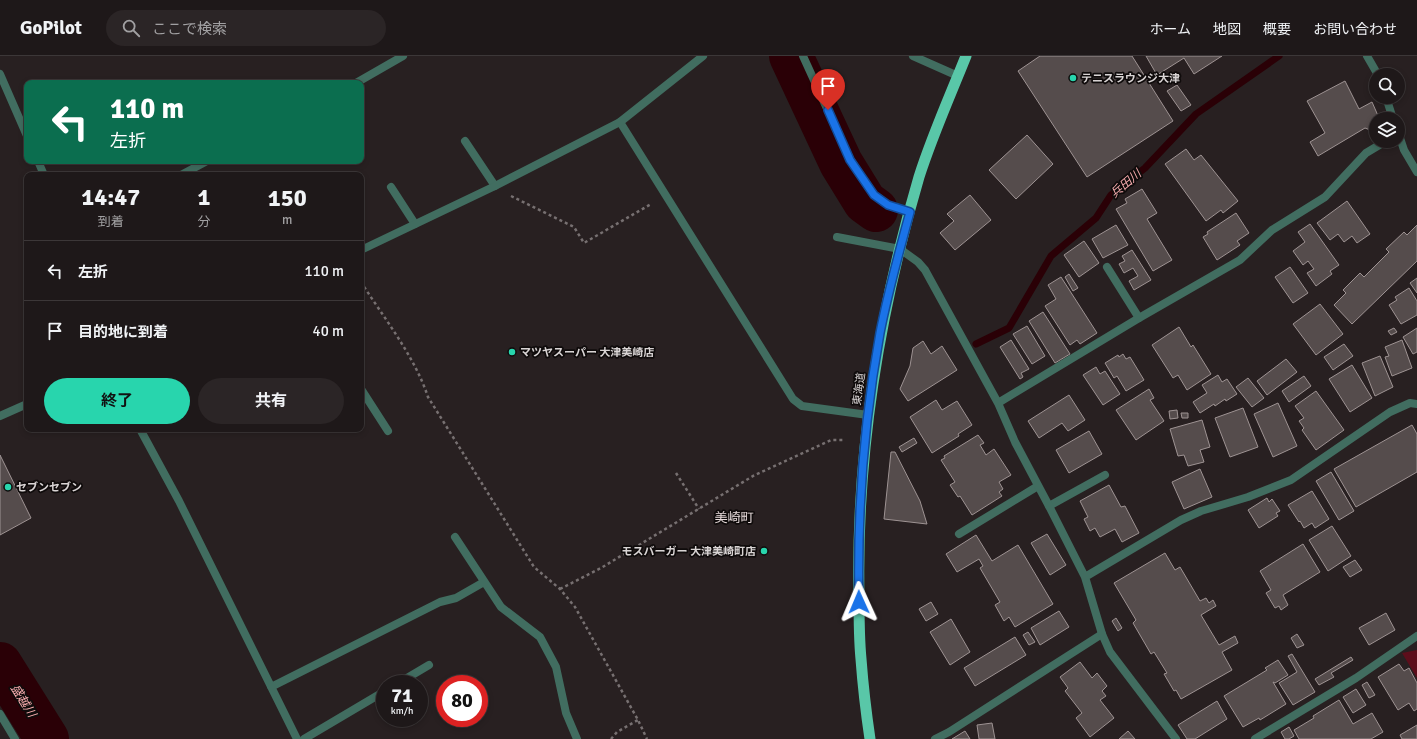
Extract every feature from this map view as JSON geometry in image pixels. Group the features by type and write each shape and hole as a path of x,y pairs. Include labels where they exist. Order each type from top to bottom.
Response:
{"highway":[{"name":"東海道","path":"870,739 860,658 858,562 859,510 868,415 880,332 910,212 920,176 939,122 966,56"}],"street":[{"path":"361,80 403,56"},
{"path":"364,249 495,186 620,122 703,56"},
{"path":"803,56 850,160 874,195 888,205 910,212"},
{"path":"913,56 958,76"},
{"path":"1366,56 1374,68"},
{"path":"0,74 24,129"},
{"path":"620,122 794,399 802,406 868,415"},
{"path":"466,141 495,186"},
{"path":"998,403 1139,318 1240,260 1272,230 1325,197 1366,153 1374,148"},
{"path":"1403,148 1417,172"},
{"path":"187,172 201,164"},
{"path":"391,188 414,224"},
{"path":"837,236 900,249 918,262 925,270 998,403 1015,442 1085,577 1102,634 1110,652 1176,739"},
{"path":"1107,267 1139,318"},
{"path":"364,394 388,431"},
{"path":"1085,577 1181,520 1201,511 1248,497 1291,480 1390,412 1410,402 1417,404"},
{"path":"0,416 24,405"},
{"path":"142,432 179,501 297,739"},
{"path":"1049,506 1105,475"},
{"path":"959,534 1038,486"},
{"path":"455,537 501,607 540,637 556,667 566,712 577,739"},
{"path":"271,687 440,602 456,598 484,582"},
{"path":"935,739 949,732 1102,634"},
{"path":"1255,739 1356,678 1417,636"},
{"path":"412,675 429,665"},
{"path":"304,739 376,696"},
{"path":"0,714 15,739"}],"path":[{"path":"495,186 509,195 574,227 584,244 666,195"},
{"path":"364,287 406,351 423,381 428,397 534,567 560,589 575,606 647,739"},
{"path":"560,589 601,568 753,476 831,440 844,440"},
{"path":"676,472 699,509"},
{"path":"611,739 617,732 638,720"}],"shaded area":[{"path":"1417,650 1417,678 1402,653"}],"building":[{"path":"1040,56 1132,56 1173,121 1087,177 1018,71"},
{"path":"1146,56 1222,56 1194,74 1184,58 1157,75"},
{"path":"1345,81 1359,109 1369,104 1373,104 1376,112 1369,112 1369,130 1365,128 1318,156 1310,142 1325,133 1307,101"},
{"path":"1177,85 1191,105 1181,111 1167,91"},
{"path":"1027,135 1053,164 1016,199 989,170"},
{"path":"1186,149 1194,160 1201,155 1238,201 1223,213 1221,210 1206,221 1165,164"},
{"path":"1142,189 1157,213 1147,219 1172,260 1153,271 1116,209 1127,203 1125,199"},
{"path":"970,195 991,220 955,250 940,233 954,221 947,214"},
{"path":"1347,201 1370,234 1357,243 1352,236 1344,242 1338,234 1330,240 1317,223"},
{"path":"1236,213 1249,233 1237,241 1240,245 1217,260 1203,237 1208,234 1207,232"},
{"path":"1310,224 1339,265 1330,271 1332,274 1316,286 1307,273 1314,269 1308,261 1303,265 1293,251 1305,242 1298,232"},
{"path":"1116,225 1128,245 1103,258 1092,239"},
{"path":"1417,225 1417,261 1352,324 1334,305 1346,293 1343,290 1360,273 1364,277 1389,252 1386,249 1404,232 1407,235"},
{"path":"1084,241 1099,263 1079,277 1064,255"},
{"path":"1132,250 1151,280 1134,290 1129,281 1138,276 1133,268 1124,273 1119,264 1125,261 1122,256"},
{"path":"1290,267 1308,293 1293,303 1275,277"},
{"path":"1069,274 1078,288 1073,291 1065,277"},
{"path":"1061,277 1097,333 1080,344 1077,340 1070,345 1045,306 1056,299 1048,285"},
{"path":"1417,278 1417,293 1410,283"},
{"path":"1409,288 1417,301 1417,315 1401,324 1389,305 1397,300 1395,297"},
{"path":"1320,304 1343,334 1316,355 1293,324"},
{"path":"1043,312 1070,354 1055,363 1029,321"},
{"path":"1027,326 1045,356 1032,364 1013,334"},
{"path":"1179,327 1191,347 1193,345 1211,374 1187,390 1178,375 1173,378 1152,345"},
{"path":"1394,328 1397,332 1391,335 1388,331"},
{"path":"1417,328 1417,352 1413,354 1403,337"},
{"path":"1011,340 1029,369 1021,373 1023,377 1020,379 1000,347"},
{"path":"1402,340 1412,368 1392,376 1385,357 1389,356 1385,347"},
{"path":"923,341 931,354 942,346 957,370 908,401 900,389 910,366 913,348"},
{"path":"1344,344 1353,356 1333,370 1324,357"},
{"path":"1123,354 1126,359 1130,357 1144,380 1126,391 1117,376 1114,378 1105,363 1118,355 1119,357"},
{"path":"1380,356 1393,387 1375,396 1362,363"},
{"path":"1286,359 1297,372 1267,395 1257,381"},
{"path":"1352,365 1372,398 1350,412 1329,379"},
{"path":"1096,367 1100,374 1105,371 1120,394 1103,405 1083,375"},
{"path":"1218,375 1222,382 1227,379 1237,394 1226,401 1225,399 1215,406 1214,404 1200,413 1193,402 1207,393 1202,385"},
{"path":"1304,376 1311,386 1289,402 1282,391"},
{"path":"1248,378 1264,398 1252,407 1236,387"},
{"path":"1149,389 1154,398 1150,400 1164,421 1136,440 1116,410"},
{"path":"1316,391 1344,430 1316,450 1302,430 1304,428 1299,421 1304,418 1295,406"},
{"path":"1069,395 1085,420 1068,431 1062,423 1039,438 1028,421"},
{"path":"936,400 942,410 957,401 972,425 958,434 959,436 932,453 910,417"},
{"path":"1278,403 1297,446 1273,457 1254,414"},
{"path":"1243,408 1258,447 1230,457 1215,418"},
{"path":"1177,410 1178,418 1170,419 1169,411"},
{"path":"1181,413 1188,413 1188,418 1182,418"},
{"path":"1202,420 1210,447 1200,450 1204,462 1188,466 1184,455 1178,456 1170,429"},
{"path":"1412,425 1417,434 1417,472 1356,507 1334,469"},
{"path":"1089,431 1102,454 1069,473 1056,450"},
{"path":"978,435 984,443 980,445 986,455 994,449 1011,475 999,482 1003,489 999,492 1002,496 972,515 960,496 958,497 950,485 955,482 941,460 945,458 944,456"},
{"path":"914,438 917,443 902,452 899,447"},
{"path":"891,452 895,452 920,501 927,524 884,519"},
{"name":"セブンセブン","path":"0,455 31,518 0,535"},
{"path":"1200,469 1212,497 1184,509 1172,482"},
{"path":"1331,472 1354,511 1339,520 1316,481"},
{"path":"1109,485 1121,507 1125,506 1139,533 1122,542 1115,529 1100,537 1095,528 1090,531 1084,519 1088,517 1080,501"},
{"path":"1312,491 1329,519 1315,528 1312,523 1304,528 1288,505"},
{"path":"1267,498 1269,502 1272,499 1280,511 1276,513 1278,516 1259,528 1248,510"},
{"path":"1332,526 1351,556 1328,571 1309,540"},
{"path":"1047,534 1066,565 1050,575 1031,543"},
{"path":"976,535 992,561 1018,545 1053,604 1015,627 1009,617 1004,621 995,605 1000,602 980,568 983,566 979,559 957,572 946,554"},
{"path":"1303,544 1320,572 1283,595 1288,605 1281,610 1279,606 1275,608 1266,593 1271,590 1260,571"},
{"path":"1165,553 1175,570 1180,567 1200,601 1206,598 1209,603 1213,600 1216,606 1201,615 1219,645 1235,636 1238,643 1222,652 1232,670 1181,699 1176,690 1174,691 1164,674 1167,673 1154,652 1151,654 1133,623 1136,620 1114,583"},
{"path":"1355,560 1362,570 1350,577 1343,567"},
{"path":"931,602 938,614 926,621 919,609"},
{"path":"1059,611 1069,627 1040,645 1031,628"},
{"path":"1386,613 1395,630 1369,645 1359,628"},
{"path":"1116,618 1122,628 1118,631 1112,621"},
{"path":"951,619 970,652 950,665 930,632"},
{"path":"1028,632 1035,642 1029,645 1023,635"},
{"path":"1297,634 1304,645 1297,648 1291,638"},
{"path":"1015,637 1026,655 975,686 964,668"},
{"path":"1292,654 1315,692 1293,705 1279,683 1297,672 1288,656"},
{"path":"1351,657 1353,660 1331,673 1334,677 1319,685 1315,679"},
{"path":"1278,660 1288,675 1275,683 1273,682 1286,704 1260,720 1259,718 1243,727 1224,696 1267,670 1265,668"},
{"path":"1080,662 1092,678 1097,673 1107,686 1102,691 1106,696 1100,700 1114,718 1090,737 1076,718 1082,713 1065,691 1068,688 1060,677"},
{"path":"1399,664 1404,671 1409,668 1417,683 1417,709 1414,711 1409,703 1398,710 1378,677"},
{"path":"1367,682 1375,695 1369,698 1362,685"},
{"path":"1356,689 1366,705 1353,713 1343,697"},
{"path":"1339,700 1353,724 1372,713 1383,732 1371,739 1299,739 1294,730"},
{"path":"1217,701 1227,719 1195,739 1187,739 1178,725"},
{"path":"992,723 995,739 979,739 977,725"},
{"path":"1417,725 1417,739 1402,739 1400,735"},
{"path":"1289,727 1294,736 1289,739 1285,739 1281,732"},
{"path":"965,731 970,739 952,739"},
{"path":"1128,731 1135,739 1119,739"}],"waterway":[{"name":"兵田川","path":"791,56 841,163 865,202 876,210"},
{"name":"兵田川","path":"976,344 1009,328 1051,256 1096,218 1111,195 1145,168 1196,114 1279,56"},
{"name":"盛越川","path":"0,664 47,739"}],"place":[{"name":"テニスラウンジ大津","path":"1073,78"},
{"name":"マツヤスーパー 大津美崎店","path":"512,352"},
{"name":"セブンセブン","path":"8,487"},
{"name":"モスバーガー 大津美崎町店","path":"764,551"}],"district":[{"name":"美崎町","path":"734,518"}],"route":[{"path":"828,110 850,160 874,195 888,205 910,212 880,332 868,415 859,510 859,602"}]}
